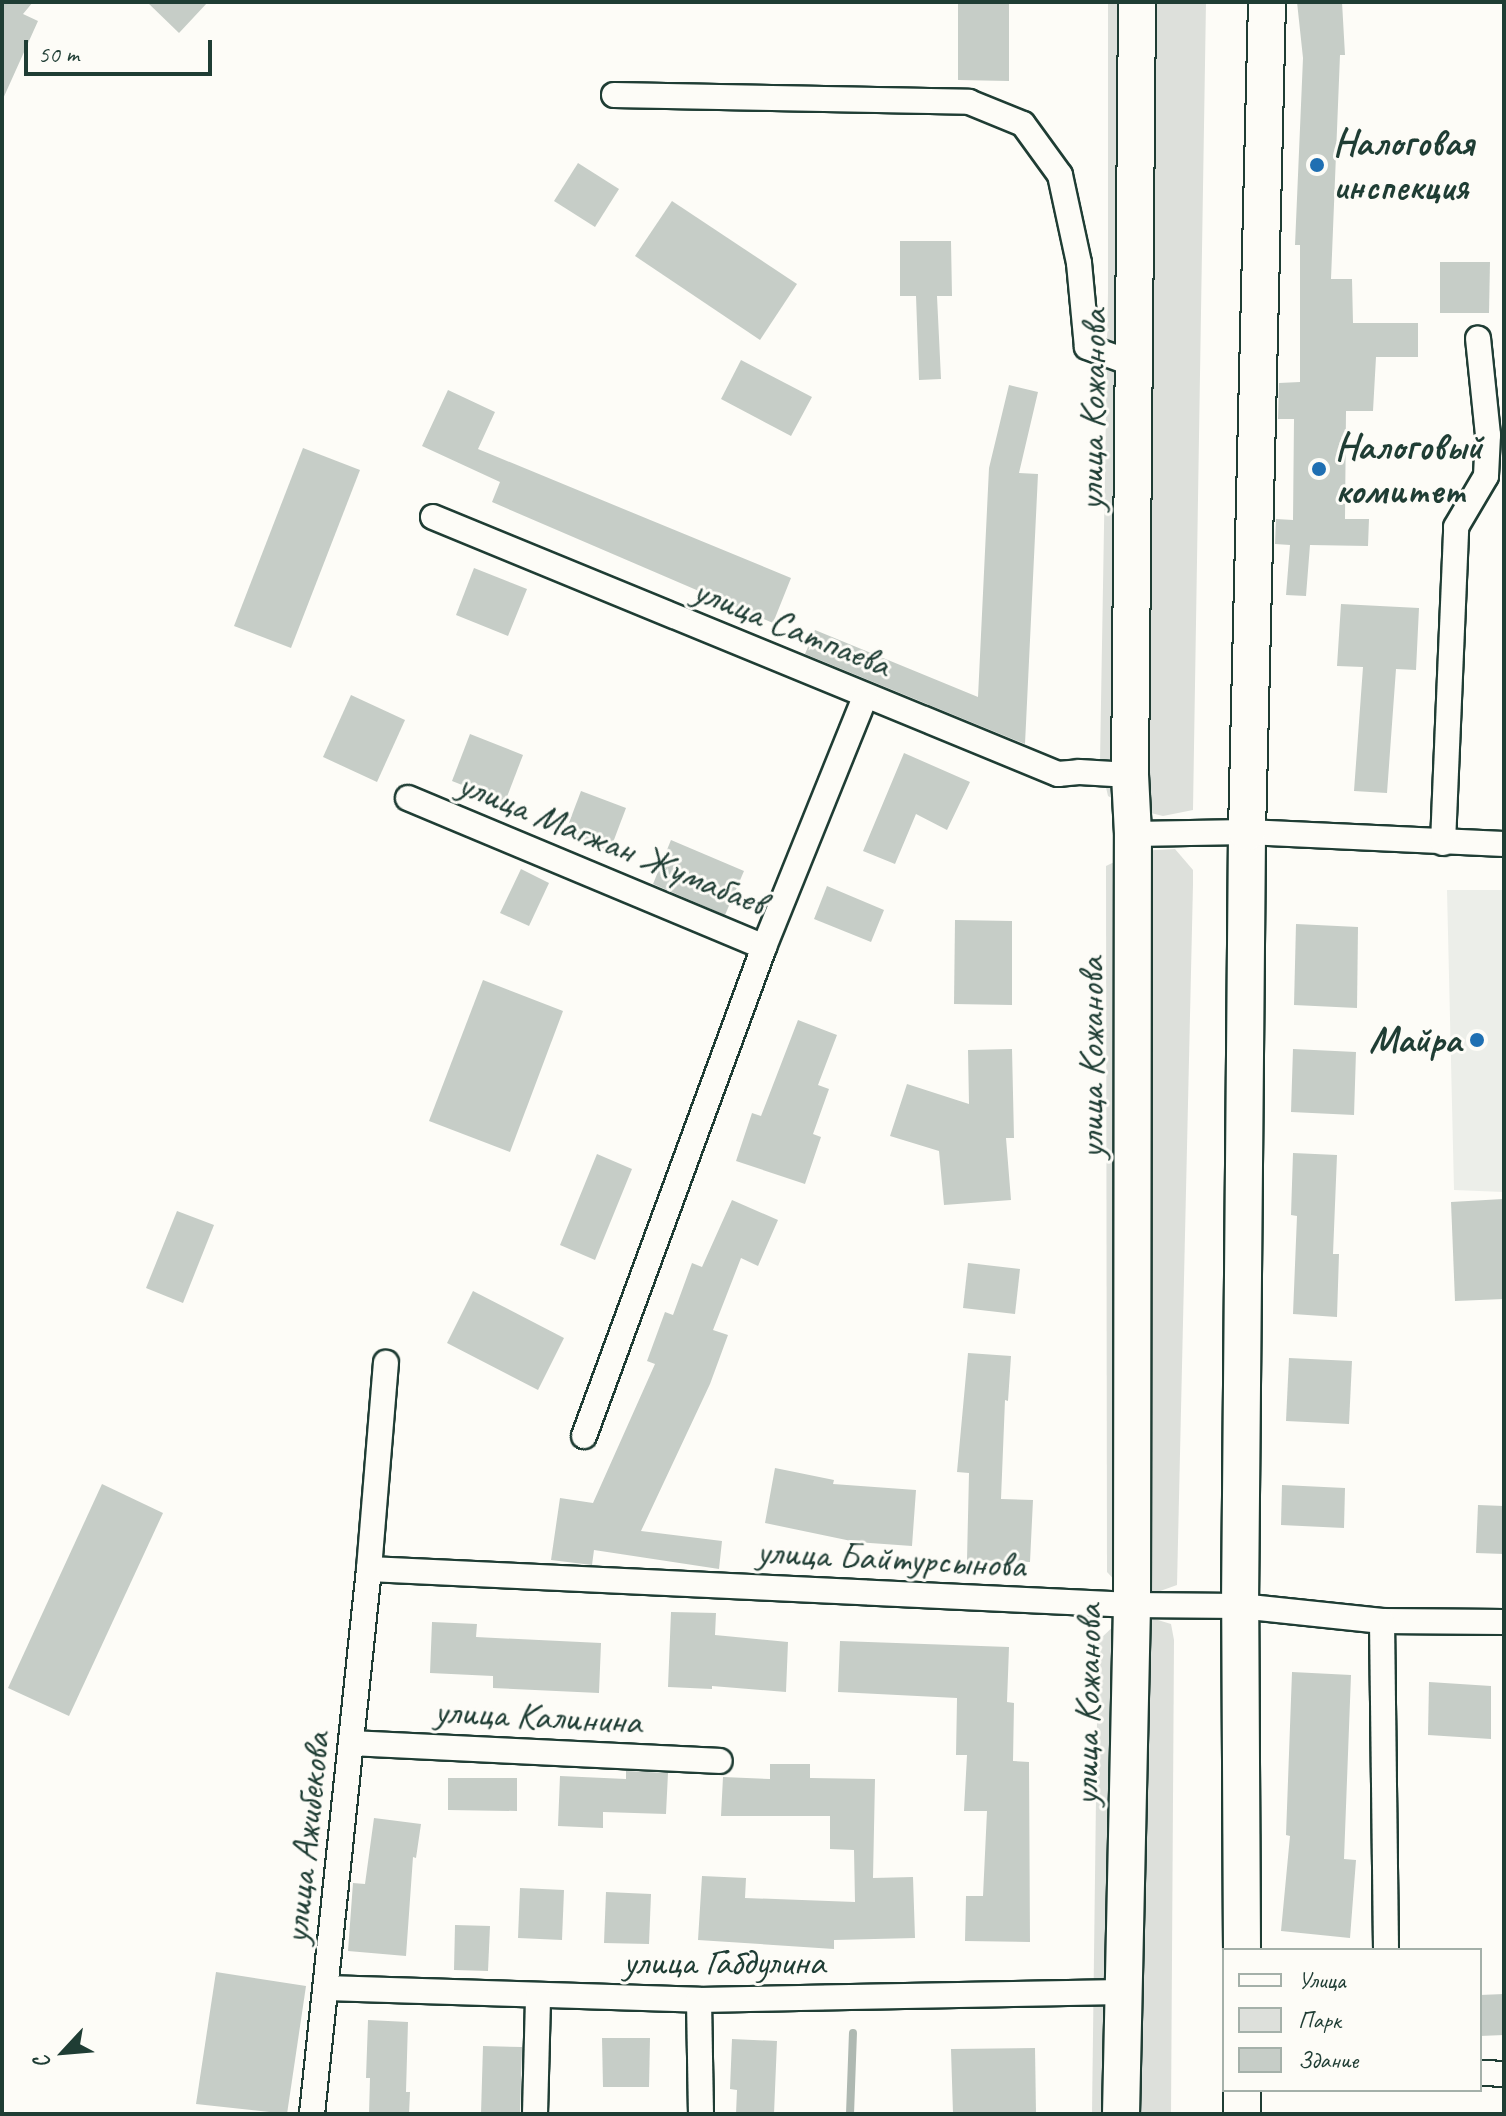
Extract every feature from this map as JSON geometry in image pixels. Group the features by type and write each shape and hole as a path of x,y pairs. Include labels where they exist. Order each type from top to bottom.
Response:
{"street":[{"name":"улица Кожанова","path":"1121,2114 1132,1605 1133,834 1130,775 1137,2"},
{"path":"1242,1948 1240,1606 1247,832 1267,2"},
{"path":"614,95 969,102 1023,124 1060,175 1079,263 1087,347 1134,364"},
{"path":"1443,843 1456,527 1486,476 1488,435 1478,339"},
{"name":"улица Сатпаева","path":"433,517 1058,774 1130,775"},
{"name":"улица Магжан Жумабаев","path":"408,798 764,947 865,697"},
{"path":"1133,834 1247,832 1504,844"},
{"path":"584,1436 764,947"},
{"name":"улица Ажибекова","path":"312,2114 352,1743 386,1363"},
{"name":"улица Байтурсынова","path":"369,1569 1132,1605 1240,1606 1382,1621 1504,1622"},
{"path":"1382,1621 1386,1948"},
{"name":"улица Калинина","path":"352,1743 720,1761"},
{"name":"улица Габдулина","path":"326,1988 699,2000 1122,1992"},
{"path":"535,2114 538,1997"},
{"path":"699,2000 701,2114"},
{"path":"1482,2073 1504,2074"},
{"path":"1242,2092 1242,2114"}],"shaded area":[{"name":"Майра","path":"1447,890 1504,890 1504,1192 1454,1190"}],"green space":[{"path":"1108,2 1206,2 1193,810 1163,816 1127,807 1108,796 1100,762 1108,292"},
{"path":"1175,849 1193,870 1177,1585 1149,1595 1123,1589 1107,1572 1106,866 1137,851"},
{"path":"1148,1617 1171,1624 1174,1640 1171,2114 1092,2114 1098,1641 1118,1622"}],"building":[{"path":"2,2 33,2 23,14 38,21 2,101"},
{"path":"147,2 208,2 179,33"},
{"path":"1297,2 1342,2 1345,55 1340,55 1331,279 1352,279 1353,323 1418,323 1418,357 1376,357 1373,411 1346,411 1345,519 1369,519 1368,546 1310,545 1306,596 1286,595 1290,545 1275,544 1276,519 1293,520 1294,419 1278,419 1279,383 1300,382 1300,245 1295,245 1303,58"},
{"path":"958,3 1009,4 1009,81 958,80"},
{"path":"578,163 619,189 595,227 554,201"},
{"path":"672,201 797,284 760,340 635,256"},
{"path":"900,241 951,241 952,296 937,296 941,379 919,380 916,296 900,296"},
{"path":"1440,262 1490,262 1489,313 1440,313"},
{"path":"741,360 812,397 791,436 721,399"},
{"path":"1009,385 1038,392 1019,473 1038,474 1025,744 805,654 815,630 978,697 989,468"},
{"path":"448,390 495,412 478,449 791,578 773,623 492,502 500,482 422,446"},
{"path":"303,448 360,470 291,648 234,626"},
{"path":"474,568 527,589 508,636 456,615"},
{"path":"1341,604 1419,608 1416,670 1396,669 1387,793 1354,791 1363,667 1337,666"},
{"path":"351,695 405,720 377,782 323,757"},
{"path":"470,734 523,755 505,802 452,781"},
{"path":"904,753 970,782 947,830 916,814 895,864 863,851"},
{"path":"581,791 626,808 609,853 564,836"},
{"path":"671,840 744,871 725,915 653,884"},
{"path":"521,869 549,883 529,926 500,913"},
{"path":"827,886 884,910 871,942 814,919"},
{"path":"955,920 1012,921 1012,1005 954,1004"},
{"path":"1296,924 1358,927 1357,1008 1294,1005"},
{"path":"483,980 563,1011 510,1152 429,1121"},
{"path":"798,1020 837,1035 818,1085 829,1089 813,1134 821,1137 805,1184 736,1161 752,1113 761,1116"},
{"path":"1012,1049 1014,1138 1006,1138 1011,1200 944,1205 939,1151 890,1136 907,1084 969,1104 968,1050"},
{"path":"1293,1049 1356,1052 1354,1115 1291,1112"},
{"path":"1293,1153 1337,1155 1333,1254 1339,1254 1337,1317 1293,1314 1297,1216 1291,1215"},
{"path":"597,1154 632,1169 595,1260 560,1245"},
{"path":"1503,1199 1504,1299 1455,1301 1451,1202"},
{"path":"732,1200 778,1220 758,1266 741,1258 713,1330 728,1335 710,1384 641,1531 722,1541 719,1569 594,1550 592,1565 551,1560 560,1498 593,1503 655,1364 647,1361 665,1312 673,1315 692,1263 702,1267"},
{"path":"177,1211 214,1225 183,1303 146,1288"},
{"path":"968,1263 1020,1269 1015,1314 963,1308"},
{"path":"473,1291 564,1338 538,1390 447,1343"},
{"path":"968,1353 1011,1356 1008,1401 1005,1400 1001,1499 1033,1500 1030,1562 967,1560 969,1473 957,1472"},
{"path":"1289,1358 1352,1361 1349,1424 1286,1421"},
{"path":"775,1468 834,1480 833,1484 916,1490 912,1546 856,1542 765,1523"},
{"path":"102,1484 163,1513 69,1716 8,1688"},
{"path":"1282,1485 1345,1488 1344,1528 1281,1525"},
{"path":"1478,1505 1504,1506 1504,1554 1476,1553"},
{"path":"671,1612 716,1613 715,1635 788,1642 786,1692 712,1686 712,1689 668,1687"},
{"path":"432,1622 477,1624 476,1637 601,1643 599,1693 493,1688 493,1676 430,1673"},
{"path":"840,1641 1009,1647 1007,1702 1014,1703 1013,1761 1029,1762 1030,1942 965,1941 966,1896 983,1896 987,1811 964,1811 967,1755 956,1755 957,1698 838,1692"},
{"path":"1292,1672 1351,1675 1344,1859 1356,1860 1350,1938 1281,1931 1290,1836 1286,1835"},
{"path":"1429,1682 1491,1686 1491,1739 1428,1735"},
{"path":"770,1764 810,1764 810,1778 875,1779 873,1878 913,1877 915,1938 834,1940 834,1949 698,1940 702,1876 746,1878 745,1898 855,1902 854,1850 830,1849 830,1816 721,1816 723,1777 770,1779"},
{"path":"626,1771 668,1773 666,1814 603,1812 603,1828 558,1826 560,1776 626,1779"},
{"path":"448,1778 517,1778 517,1811 448,1810"},
{"path":"374,1818 421,1824 416,1858 413,1857 406,1956 348,1951 353,1883 365,1884"},
{"path":"520,1888 564,1890 562,1940 518,1938"},
{"path":"606,1892 651,1894 649,1944 604,1943"},
{"path":"455,1925 490,1926 488,1971 454,1970"},
{"path":"216,1972 306,1986 287,2114 196,2104"},
{"path":"1504,1994 1504,2035 1482,2036 1482,1995"},
{"path":"368,2020 408,2022 406,2092 410,2092 409,2114 369,2114 370,2078 366,2078"},
{"path":"602,2038 650,2038 649,2087 603,2087"},
{"path":"732,2039 777,2041 774,2114 736,2114 737,2090 730,2089"},
{"path":"483,2046 522,2047 520,2114 481,2114"},
{"path":"1035,2048 1036,2114 953,2114 951,2049"}],"waterway":[{"path":"850,2114 853,2033"}],"place":[{"name":"Налоговая инспекция","path":"1317,165"},
{"name":"Налоговый комитет","path":"1319,469"},
{"name":"Майра","path":"1477,1040"}]}
